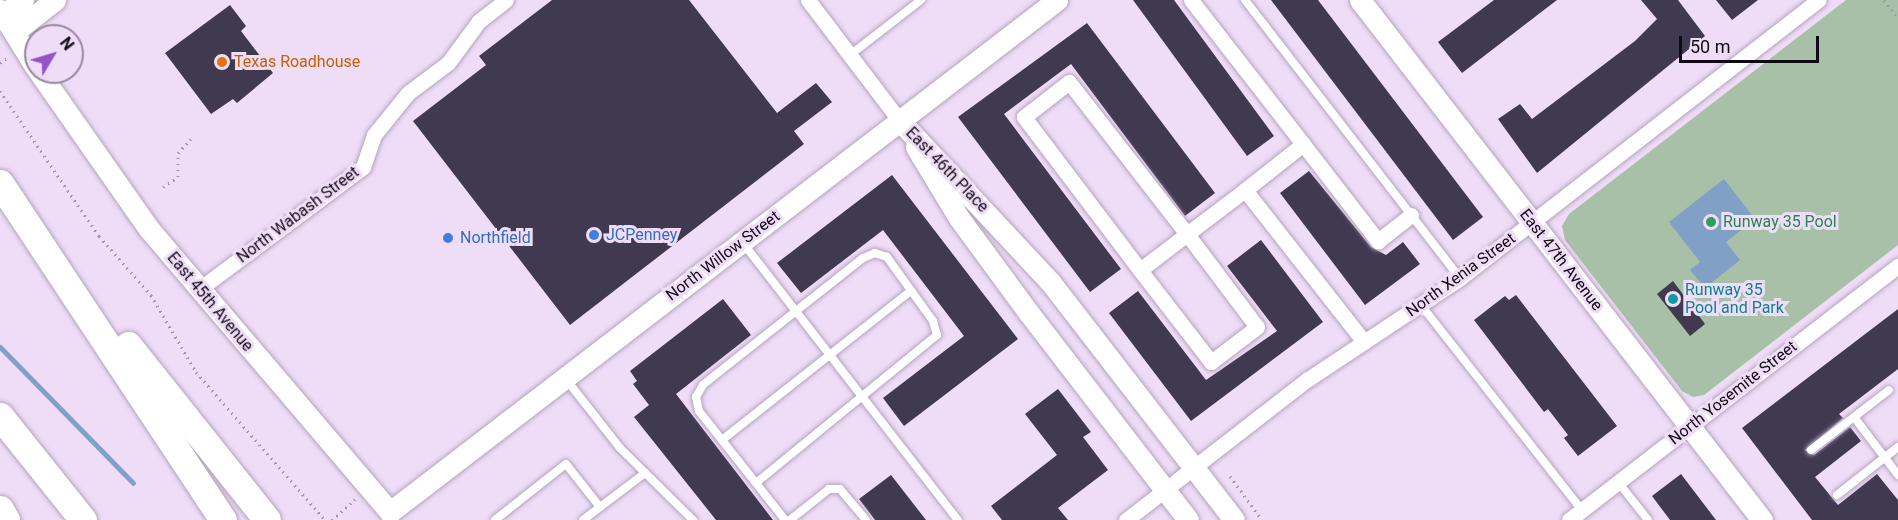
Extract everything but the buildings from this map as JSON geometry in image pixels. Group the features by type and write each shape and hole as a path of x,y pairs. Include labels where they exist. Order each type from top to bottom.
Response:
{"highway":[{"path":"0,183 46,249 223,520"},
{"path":"46,249 108,317 267,520"},
{"path":"0,416 83,520"},
{"path":"0,509 6,520"}],"street":[{"path":"6,19 22,0"},
{"path":"6,19 56,0"},
{"name":"North Wabash Street","path":"198,290 363,167 374,135 408,93 448,63 479,21 506,0"},
{"path":"808,0 900,121"},
{"path":"1191,0 1378,241 1411,215"},
{"name":"East 47th Avenue","path":"1360,0 1762,520"},
{"name":"North Xenia Street","path":"1126,520 1364,342 1460,278 1819,0"},
{"name":"North Willow Street","path":"393,516 564,377 900,121 1053,1"},
{"path":"6,19 24,48"},
{"path":"1069,82 1257,327 1211,362 1140,270 1024,117 1069,82"},
{"name":"East 45th Avenue","path":"47,84 110,178 198,290 393,516"},
{"name":"East 46th Place","path":"900,121 1051,283 1234,520"},
{"name":"East 46th Place","path":"900,121 966,227 1188,520"},
{"path":"1140,270 1303,144"},
{"path":"1245,190 1364,342"},
{"name":"North Yosemite Street","path":"1569,520 1898,266"}],"lane":[{"path":"850,55 921,0"},
{"path":"1245,0 1460,278"},
{"path":"742,241 958,520"},
{"path":"756,483 863,398 937,335 911,291 887,257 875,253 703,384 696,397 699,411 785,520"},
{"path":"722,440 911,291"},
{"path":"1421,305 1582,510"},
{"path":"564,377 645,473 693,520"},
{"path":"1811,450 1889,390"},
{"path":"1854,417 1898,475"},
{"path":"1837,495 1898,447"},
{"path":"495,520 566,464 600,507"},
{"path":"583,520 645,473"},
{"path":"1618,482 1648,520"},
{"path":"790,520 829,489 840,489 866,520"}],"path":[{"path":"1884,0 1898,18"},
{"path":"0,91 99,236 151,295 196,372 325,520"},
{"path":"163,187 178,177 178,153 191,139"},
{"path":"1230,477 1262,520"},
{"path":"332,520 357,498"}],"green space":[{"path":"1846,0 1898,0 1898,245 1704,395 1693,397 1682,391 1565,240 1562,226 1569,214"}],"water":[{"name":"Runway 35 Pool","path":"1724,179 1755,219 1726,242 1740,260 1705,288 1690,270 1700,262 1669,222"}],"waterway":[{"path":"0,347 133,483"}],"place":[{"name":"Texas Roadhouse","path":"222,62"},
{"name":"Runway 35 Pool","path":"1711,222"},
{"name":"JCPenney","path":"594,235"},
{"name":"Northfield","path":"448,238"},
{"name":"Runway 35 Pool and Park","path":"1673,299"}]}
